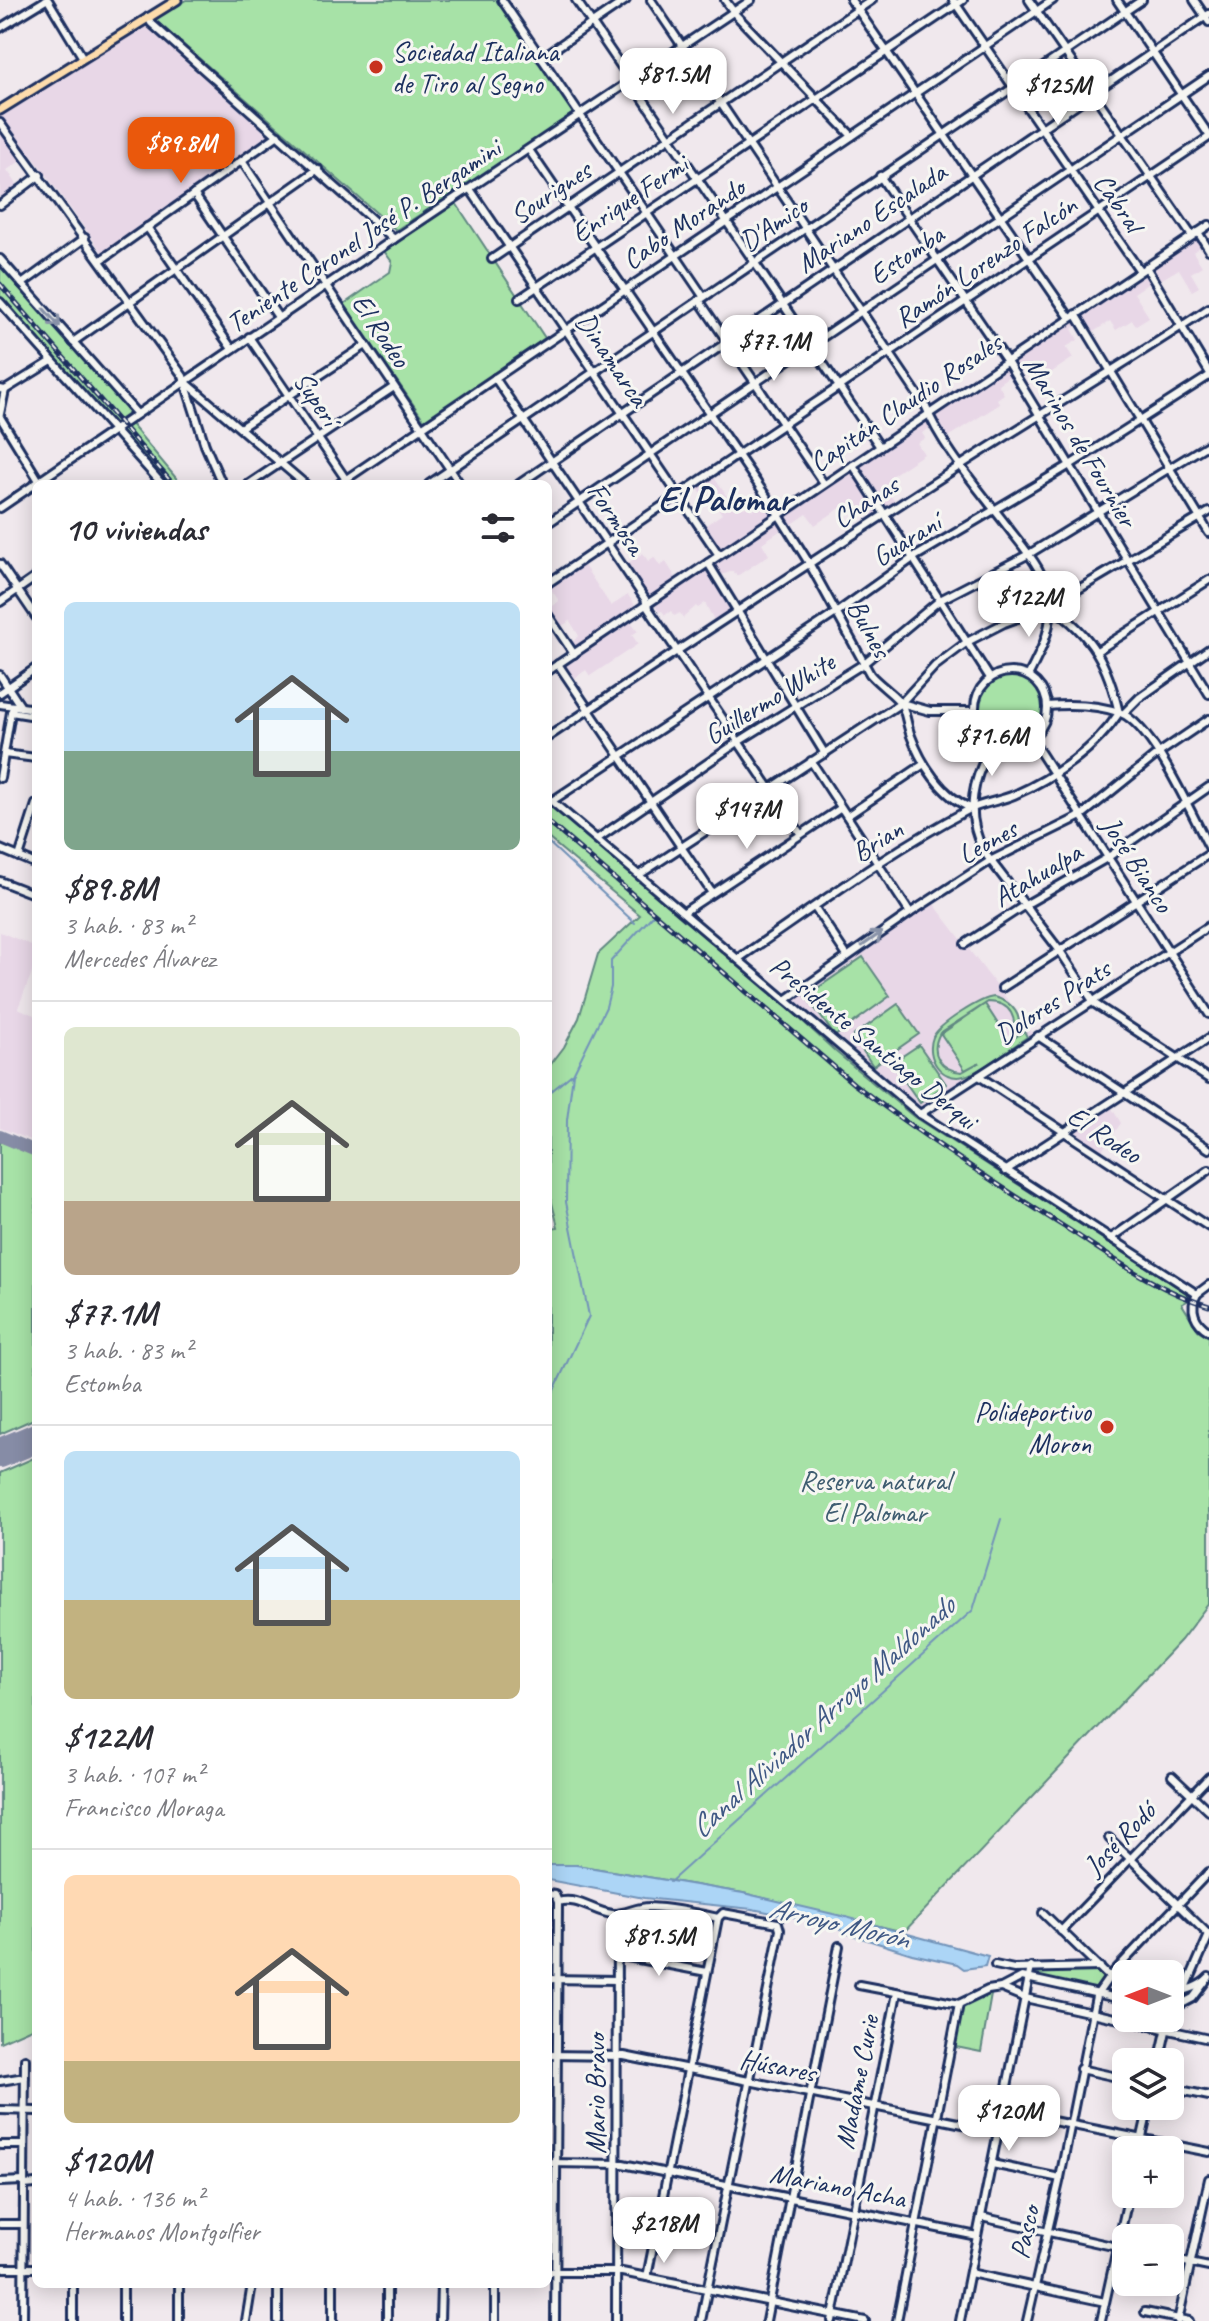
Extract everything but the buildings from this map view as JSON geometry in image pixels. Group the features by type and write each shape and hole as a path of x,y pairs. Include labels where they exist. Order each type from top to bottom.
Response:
{"main road":[{"path":"0,110 173,1"}],"street":[{"path":"0,28 47,0 83,58"},
{"path":"502,0 675,255 727,342 824,484"},
{"path":"576,0 880,447"},
{"path":"541,58 626,0"},
{"path":"651,0 862,310 961,465 1029,554 1044,580 1050,606 1047,634 1028,676"},
{"path":"725,0 852,136"},
{"name":"Teniente Coronel José P. Bergamini","path":"43,480 325,285 751,0"},
{"path":"851,0 1028,259 1112,372 1209,533"},
{"name":"Sourignes","path":"492,259 872,0"},
{"name":"Enrique Fermi","path":"519,299 887,52 954,2 963,0"},
{"path":"1029,0 1151,175 1209,250"},
{"name":"Cabo Morando","path":"348,480 1053,0"},
{"path":"1117,0 1209,136"},
{"name":"D'Amico","path":"435,480 1142,0"},
{"path":"1194,0 1208,18"},
{"name":"Cabral","path":"954,2 1098,211 1143,269 1182,326 1209,374"},
{"path":"148,17 151,23 394,239"},
{"name":"Mariano Escalada","path":"525,480 909,217 1208,18"},
{"name":"Estomba","path":"552,520 1209,76"},
{"path":"0,123 186,382 300,480"},
{"path":"101,260 278,135"},
{"name":"Ramón Lorenzo Falcón","path":"552,580 1209,136"},
{"name":"Bulnes","path":"529,150 779,515 809,563 863,664 877,684 901,703"},
{"name":"El Rodeo","path":"242,161 457,480"},
{"path":"73,342 318,169"},
{"path":"0,205 40,175"},
{"name":"Marinos de Fournier","path":"880,176 1006,360 1209,694"},
{"name":"Dinamarca","path":"470,189 719,555"},
{"path":"194,194 278,317"},
{"name":"Capitán Claudio Rosales","path":"552,668 1209,225"},
{"path":"147,227 232,349"},
{"path":"22,284 85,238"},
{"path":"0,259 137,414"},
{"path":"0,302 158,480"},
{"name":"Chanas","path":"552,734 809,563 1209,308"},
{"name":"Superí","path":"249,337 342,480"},
{"path":"240,428 366,345"},
{"path":"39,480 0,416 3,390 52,361"},
{"name":"Guaraní","path":"552,798 836,613 913,558 1141,421 1209,374"},
{"name":"Formosa","path":"495,378 800,833"},
{"path":"186,382 205,445 220,480"},
{"path":"255,480 394,387"},
{"name":"Guillermo White","path":"597,839 738,742 863,664 940,600 1029,554 1209,444"},
{"path":"853,465 990,678"},
{"name":"Teniente Coronel José P. Bergamini","path":"0,508 32,487"},
{"path":"639,875 901,703 935,666 967,642 1004,623 1050,606 1209,512"},
{"path":"708,563 825,754"},
{"path":"0,564 32,611"},
{"path":"0,602 32,580"},
{"path":"1097,651 1209,580"},
{"path":"1050,606 1082,633 1097,651 1110,677 1121,713"},
{"path":"552,621 574,654"},
{"name":"Brian","path":"738,959 878,864 971,808 1013,795 1053,774 1099,737 1121,713 1209,649"},
{"path":"558,664 712,893"},
{"path":"0,693 32,671"},
{"path":"1009,672 1028,676 1044,694 1047,706 1040,729 1031,738 1014,744 995,741 981,728 975,711 978,692 990,678 1009,672"},
{"path":"0,675 8,687 15,709 0,778"},
{"path":"901,703 930,711 975,711"},
{"path":"901,703 912,740 924,764 945,790 971,808"},
{"path":"0,704 32,715"},
{"path":"1047,706 1084,705 1121,713 1147,736 1159,753 1209,847"},
{"path":"15,709 32,709"},
{"name":"Leones","path":"786,1000 990,861 1081,816 1159,753 1209,719"},
{"name":"José Bianco","path":"1031,738 1209,1014"},
{"path":"995,741 977,775 971,808 976,835 990,861 1060,951 1093,1001 1209,1079"},
{"path":"4,754 32,758"},
{"path":"811,761 910,913"},
{"path":"847,816 924,764"},
{"name":"Atahualpa","path":"965,944 1107,858 1209,787"},
{"name":"Presidente Santiago Derqui","path":"552,801 920,1114 1197,1294"},
{"path":"684,912 841,808"},
{"path":"19,857 32,816"},
{"path":"0,849 32,862"},
{"path":"1002,988 1209,854"},
{"path":"0,881 32,893"},
{"path":"815,908 847,956"},
{"name":"Dolores Prats","path":"920,1114 1209,926"},
{"path":"1038,1036 1209,1149"},
{"path":"1005,1171 1209,1038"},
{"name":"El Rodeo","path":"979,1076 1209,1227"},
{"path":"1110,1239 1209,1170"},
{"path":"1209,1285 1197,1294 1194,1301 1195,1316 1199,1324 1209,1331"},
{"path":"1172,1776 1209,1811"},
{"name":"José Rodó","path":"1061,1931 1209,1777"},
{"path":"1109,1838 1209,1935 1193,1972 1184,1983"},
{"path":"1097,1992 1209,1872"},
{"path":"552,1895 558,1902 558,2055 552,2163 555,2321"},
{"path":"558,1902 572,1900 617,1915 634,1908 651,1907 775,1922 779,1925 701,2321"},
{"path":"1043,1913 1110,1976"},
{"name":"Mario Bravo","path":"616,2321 617,1915"},
{"path":"647,2277 720,1916"},
{"path":"766,2321 839,1946"},
{"path":"617,1955 707,1972"},
{"path":"995,1965 1014,1969 1100,1967"},
{"path":"960,2321 1031,1967"},
{"path":"1014,1969 1018,1978"},
{"path":"1193,1972 1208,1980"},
{"path":"859,1985 959,2004 1018,1978 1112,1996"},
{"path":"552,1979 617,1980"},
{"path":"1184,1989 1208,1980"},
{"path":"1184,2003 1208,1980"},
{"path":"1001,1988 1025,1998 1112,2017"},
{"name":"Pasco","path":"1027,2321 1060,2178 1097,1992"},
{"name":"Madame Curie","path":"832,2318 897,1993"},
{"path":"897,2321 959,2004"},
{"path":"1179,2032 1209,2039"},
{"name":"Húsares","path":"552,2055 617,2056 998,2131"},
{"path":"23,2321 25,2059"},
{"path":"1080,2069 1112,2076"},
{"path":"0,2081 25,2077"},
{"path":"1184,2091 1209,2096"},
{"path":"0,2110 32,2111"},
{"path":"1002,2111 1132,2136"},
{"path":"0,2145 24,2145"},
{"path":"1184,2147 1209,2152"},
{"name":"Mariano Acha","path":"552,2163 617,2164 977,2236"},
{"path":"992,2164 1060,2178"},
{"path":"1178,2320 1206,2210 1209,2179"},
{"path":"0,2182 32,2184"},
{"path":"981,2217 1112,2246"},
{"path":"0,2224 23,2224"},
{"path":"1184,2262 1209,2267"},
{"path":"0,2268 32,2268"},
{"path":"1101,2321 1112,2270"},
{"path":"552,2272 616,2272 769,2302 832,2318 865,2321"},
{"path":"970,2273 1105,2302"},
{"path":"73,2288 73,2321"},
{"path":"123,2288 123,2321"},
{"path":"179,2288 179,2321"},
{"path":"246,2321 251,2288"},
{"path":"278,2288 278,2321"},
{"path":"333,2288 333,2321"},
{"path":"387,2288 387,2321"},
{"path":"440,2321 441,2288"},
{"path":"495,2288 495,2321"},
{"path":"1145,2312 1189,2321"}],"shaded area":[{"path":"147,22 274,135 102,252 31,154 7,170 19,187 0,200 0,114"},
{"path":"1195,237 1203,245 1193,252 1202,266 1191,273 1199,287 1192,291 1179,269 1157,282 1151,267"},
{"path":"1144,272 1152,281 1134,293 1149,317 1136,325 1132,320 1116,330 1110,321 1092,333 1081,313"},
{"path":"1073,319 1080,324 1072,329 1078,340 1066,347 1073,358 1046,376 1039,365 1028,371 1024,364 1015,369 1012,360"},
{"path":"1005,365 1013,373 998,384 1004,394 997,399 1000,404 946,438 932,414"},
{"path":"924,420 929,420 933,426 922,433 925,438 917,443 924,454 891,476 898,487 889,493 896,504 885,509 857,468 858,464"},
{"path":"853,470 880,515 874,519 864,509 855,515 848,503 815,525 807,514 788,527 782,519 784,515"},
{"path":"713,476 730,501 736,497 744,508 749,505 752,510 766,501 774,513 774,516 721,551 703,527 722,514 715,503 710,507 697,487"},
{"path":"774,521 779,521 784,528 762,543 769,555 737,576 733,571 719,576 712,564 714,562"},
{"path":"643,553 648,561 654,557 660,566 666,562 678,581 650,599 625,565"},
{"path":"583,564 611,606 628,595 637,608 577,649 571,643 579,636 570,621 560,627 552,615 552,606 559,601 552,590 552,584"},
{"path":"704,568 710,570 731,611 715,622 705,603 698,608 696,606 683,618 680,613 674,616 671,611 665,615 659,612 653,603"},
{"path":"629,619 638,631 632,635 638,644 590,676 586,670 572,680 563,664"},
{"path":"934,904 1036,1037 925,1108 914,1108 792,1004 793,1000"},
{"path":"0,932 32,945 32,972 18,1008 32,1014 32,1140 0,1128"},
{"path":"1111,1107 1121,1123 1101,1152 1072,1132"}],"green space":[{"name":"Sociedad Italiana de Tiro al Segno","path":"186,0 497,0 575,115 396,230 154,19"},
{"path":"456,203 545,338 424,420 344,304 390,272 392,262 384,251"},
{"path":"0,259 131,412 112,425 0,302"},
{"path":"131,424 178,480 159,480 119,433"},
{"path":"1011,676 1023,678 1034,685 1041,696 1041,720 1034,731 1023,738 1011,740 999,738 988,731 981,720 979,708 981,696 988,685 999,678"},
{"name":"Reserva natural El Palomar","path":"552,807 914,1117 1188,1294 1189,1300 1182,1304 1198,1330 1209,1337 1209,1603 1181,1640 904,1932 743,1893 576,1865 552,1865 552,1228 558,1227 552,1203 552,1063 579,1018 598,954 640,915 552,841"},
{"path":"863,957 890,996 835,1036 806,996"},
{"path":"994,997 1011,1006 1018,1016 1017,1036 1024,1031 1027,1037 988,1064 964,1076 956,1077 942,1072 933,1060 933,1037 952,1019","holes":["988,1002 996,1003 1011,1013 1014,1025 1011,1039 1009,1041 985,1004 941,1034 965,1070 980,1062 962,1072 942,1064 936,1054 940,1033"]},
{"path":"898,1004 919,1034 873,1066 853,1036"},
{"path":"919,1045 946,1084 920,1103 892,1063"},
{"path":"0,1141 32,1153 32,1420 0,1434"},
{"path":"32,1459 32,2028 0,2042 0,1473"},
{"path":"1034,1969 1098,1970 1105,1977 1095,1990 1032,1977"},
{"path":"992,1989 981,2052 951,2046 959,2004"}],"water":[{"name":"Arroyo Morón","path":"552,1865 576,1865 743,1893 846,1917 988,1956 985,1966 964,1969 957,1964 912,1954 849,1934 831,1924 752,1909 644,1898 552,1881"}],"waterway":[{"path":"552,846 635,923"},
{"path":"552,1395 589,1316 566,1202 567,1120 573,1074 606,1007 611,987 611,961 653,915"},
{"path":"552,1091 572,1074"},
{"name":"Canal Aliviador Arroyo Maldonado","path":"670,1882 973,1610 1001,1519"}],"taxiway":[{"path":"0,1136 32,1149"}],"runway":[{"path":"0,1453 32,1440"}],"railway":[{"path":"0,284 170,480"},
{"path":"552,825 881,1104 962,1161 1122,1264 1156,1284 1209,1306"}],"place":[{"name":"Sociedad Italiana de Tiro al Segno","path":"376,67"},
{"name":"Polideportivo Moron","path":"1107,1427"}],"district":[{"name":"El Palomar","path":"725,498"}]}
